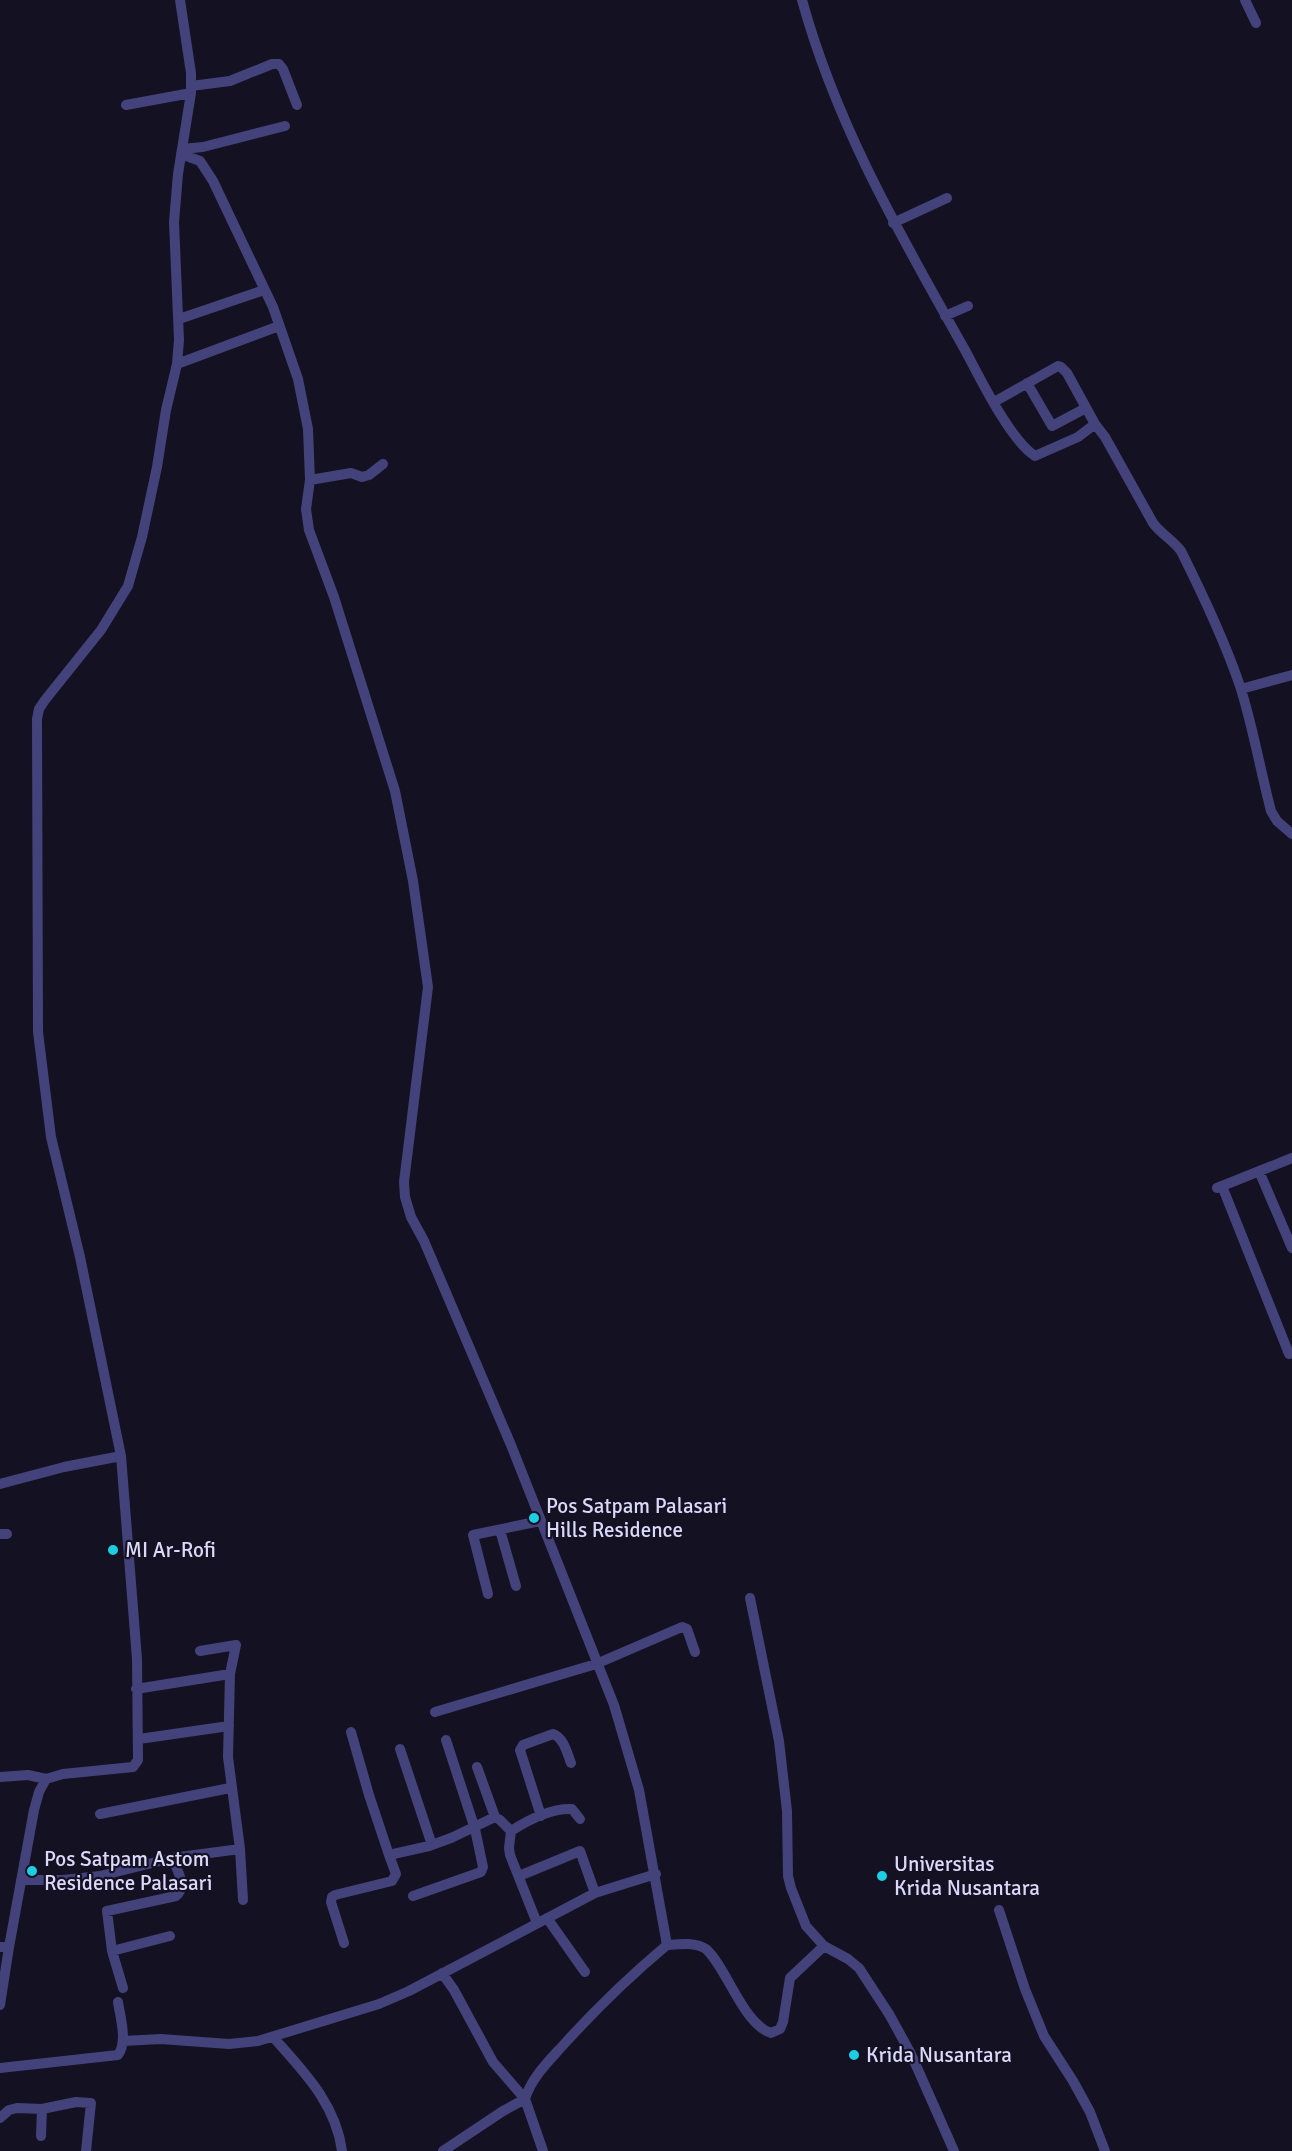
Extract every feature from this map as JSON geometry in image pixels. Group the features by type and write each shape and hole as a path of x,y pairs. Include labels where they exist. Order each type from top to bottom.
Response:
{"street":[{"path":"0,1777 28,1776 46,1779 63,1774 133,1767 138,1760 134,1601 121,1456 80,1257 51,1137 40,1056 37,718 39,709 45,700 101,630 128,586 144,525 177,364 179,319 174,222 191,89 180,0"},
{"path":"802,0 823,70 893,223 994,402 1018,440 1035,456 1078,437 1095,424"},
{"path":"1245,0 1256,23"},
{"path":"126,105 230,81 272,64 279,64 297,105"},
{"path":"182,151 285,126"},
{"path":"182,151 204,165 264,290 298,379 308,429 310,480 306,509 309,530 334,597 395,791 413,881 428,987 407,1148 405,1197 411,1217 424,1241 511,1445 614,1705 639,1790 667,1945"},
{"path":"893,223 947,198"},
{"path":"179,319 264,290"},
{"path":"945,316 968,306"},
{"path":"177,364 279,326"},
{"path":"994,402 1058,366 1067,373 1157,528 1176,544 1210,610 1241,689 1271,811 1277,821 1292,834"},
{"path":"1026,383 1052,426 1086,408"},
{"path":"310,480 351,473 362,477 369,475 383,464"},
{"path":"1241,689 1292,675"},
{"path":"1289,1354 1219,1187 1292,1158"},
{"path":"1259,1171 1292,1248"},
{"path":"0,1484 64,1467 121,1456"},
{"path":"488,1594 472,1536 540,1521"},
{"path":"500,1530 516,1586"},
{"path":"750,1598 780,1741 788,1811 789,1882 806,1926 824,1946 859,1968 889,2014 911,2054 954,2151"},
{"path":"435,1712 596,1664 682,1627 687,1629 695,1652"},
{"path":"200,1651 236,1645 230,1674 228,1757 240,1850 243,1900"},
{"path":"136,1689 230,1674"},
{"path":"139,1739 229,1726"},
{"path":"344,1943 331,1902 332,1897 392,1881 396,1874 369,1795 351,1732"},
{"path":"541,1816 519,1750 523,1745 553,1734 561,1739 571,1763"},
{"path":"413,1896 481,1872 482,1860 475,1829 446,1740"},
{"path":"400,1749 432,1845"},
{"path":"477,1767 495,1817 511,1831"},
{"path":"0,2005 4,1947 21,1880 34,1810 39,1792 46,1779"},
{"path":"100,1814 231,1788"},
{"path":"511,1831 559,1809 572,1809 579,1819"},
{"path":"389,1855 432,1845 475,1829 495,1817"},
{"path":"511,1831 508,1848 542,1921 585,1972"},
{"path":"21,1880 63,1880 100,1876 172,1858 240,1850"},
{"path":"519,1875 580,1851 596,1893"},
{"path":"123,1988 112,1951 107,1911 176,1896 181,1892 183,1886 172,1858"},
{"path":"123,2041 161,2039 195,2043 240,2043 274,2038 379,2004 596,1893 656,1875"},
{"path":"999,1910 1025,1989 1044,2037 1090,2112 1105,2151"},
{"path":"112,1951 170,1936"},
{"path":"443,2151 525,2099 530,2086 541,2070 583,2024 625,1980 667,1945 691,1944 700,1945 706,1949 751,2017 771,2033 780,2029 783,2022 790,1978 824,1946"},
{"path":"442,1973 454,1990 493,2062 525,2099 543,2151"},
{"path":"0,2068 116,2056 121,2051 123,2041 118,2002"},
{"path":"274,2038 307,2077 327,2106 339,2131 342,2151"},
{"path":"0,2118 13,2109 42,2109 76,2102 91,2103 86,2151"},
{"path":"41,2136 42,2109"}],"place":[{"name":"Pos Satpam Palasari Hills Residence","path":"534,1518"},
{"name":"MI Ar-Rofi","path":"113,1550"},
{"name":"Pos Satpam Astom Residence Palasari","path":"32,1871"},
{"name":"Universitas Krida Nusantara","path":"882,1876"},
{"name":"Krida Nusantara","path":"854,2055"}]}
